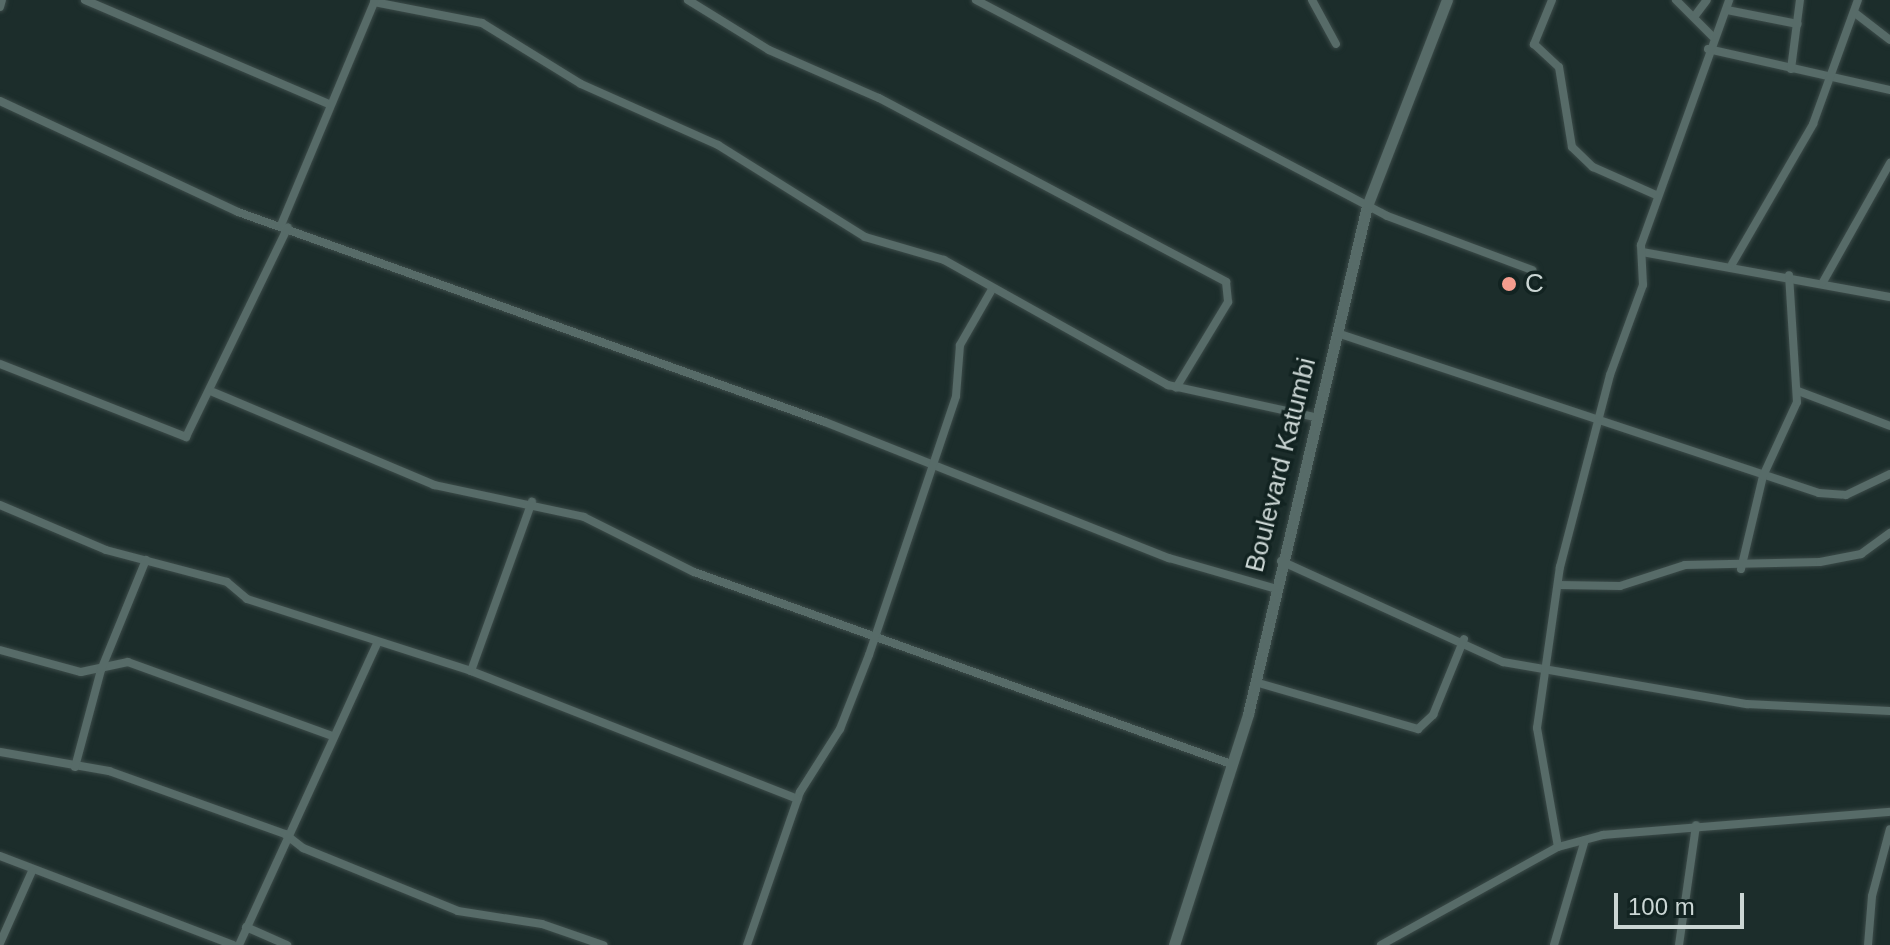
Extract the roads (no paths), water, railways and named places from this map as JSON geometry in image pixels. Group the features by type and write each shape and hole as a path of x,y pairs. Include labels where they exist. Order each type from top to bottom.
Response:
{"street":[{"path":"0,7 2,0"},
{"path":"85,0 331,105"},
{"path":"688,0 769,50 879,98 1226,282 1228,302 1176,388"},
{"path":"976,0 1367,206 1532,270"},
{"path":"1312,0 1336,44"},
{"name":"Boulevard Katumbi","path":"1174,945 1234,765 1255,682 1279,560 1367,206 1447,0"},
{"path":"1552,0 1534,44 1559,67 1572,147 1593,167 1656,195"},
{"path":"1676,0 1713,37"},
{"path":"1694,17 1707,0"},
{"path":"1791,69 1800,0"},
{"path":"1732,264 1835,78 1858,0"},
{"path":"0,364 186,437 213,392 284,226 374,1 482,23 581,84 718,145 865,237 944,260 991,291 1176,388 1315,417"},
{"path":"1558,847 1537,745 1541,671 1558,585 1601,422 1610,375 1643,285 1642,252 1656,195 1708,49 1728,5 1798,24"},
{"path":"1855,13 1890,40"},
{"path":"1708,49 1890,90"},
{"path":"0,101 238,212 284,226 931,464 1169,558 1273,588"},
{"path":"1823,282 1890,163"},
{"path":"1642,252 1732,264 1890,297"},
{"path":"1741,569 1763,476 1798,391 1789,275"},
{"path":"747,945 798,799 840,729 956,396 960,345 991,291"},
{"path":"1337,333 1763,476 1837,496 1890,474"},
{"path":"1798,391 1890,426"},
{"path":"213,392 434,485 532,502 584,517 694,572 875,631 1234,765"},
{"path":"471,671 532,502"},
{"path":"0,505 146,560 227,582 247,599 471,671 798,799"},
{"path":"1558,585 1620,586 1685,565 1741,569 1861,554 1890,533"},
{"path":"75,767 101,670 146,560"},
{"path":"1279,560 1464,639 1503,662 1541,671 1747,704 1890,711"},
{"path":"1255,682 1418,729 1433,715 1464,639"},
{"path":"239,945 285,834 377,643"},
{"path":"0,650 81,672 128,662 332,736"},
{"path":"0,752 134,779 285,834 303,848 458,911 542,924 603,945"},
{"path":"1381,945 1558,847 1585,840 1696,825 1890,812"},
{"path":"1679,945 1696,825"},
{"path":"1868,945 1872,896 1890,829"},
{"path":"1554,945 1585,840"},
{"path":"0,856 32,871 233,945"},
{"path":"0,943 32,871"},
{"path":"246,927 287,945"}],"place":[{"name":"C","path":"1509,284"}]}
